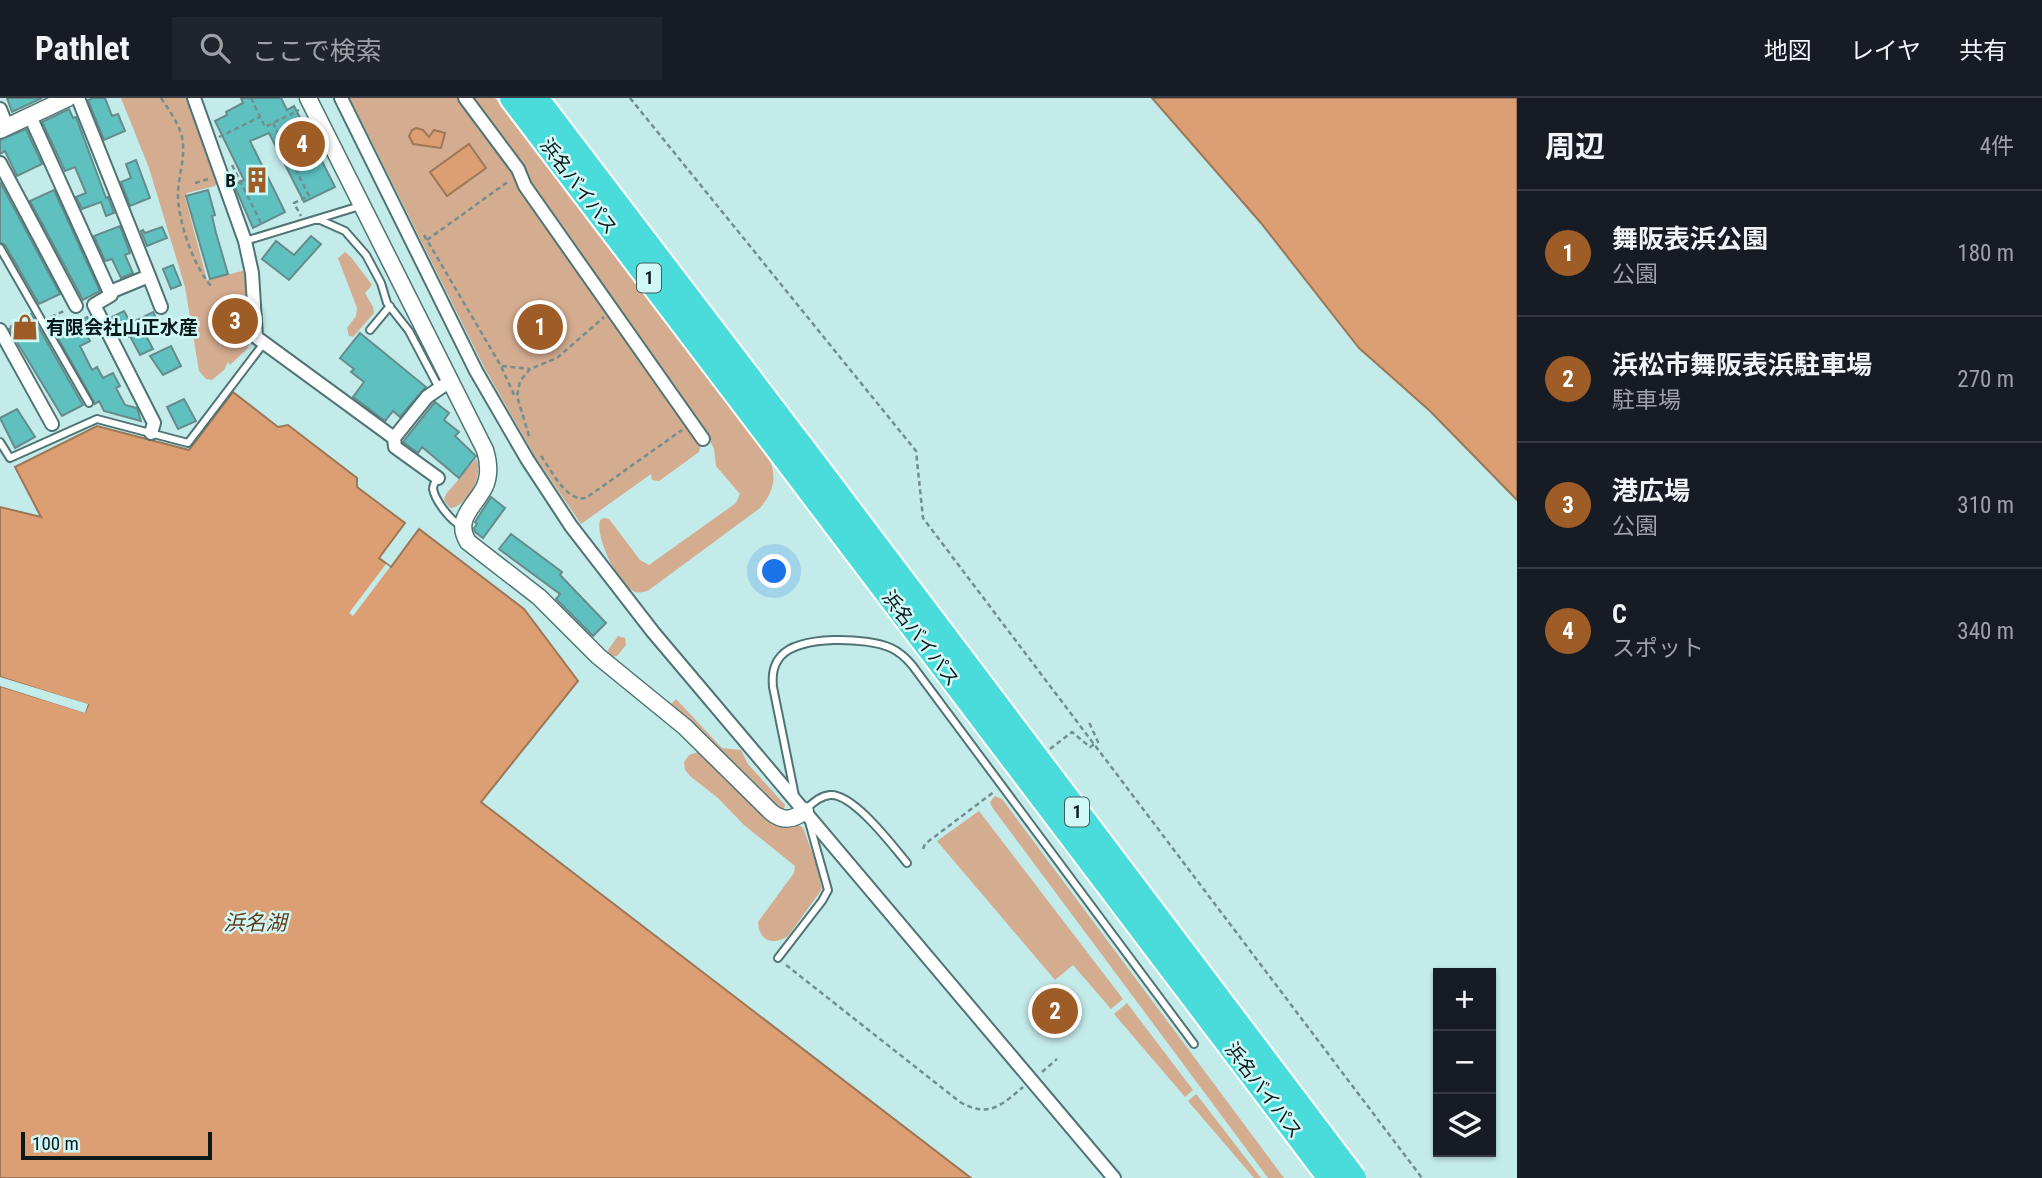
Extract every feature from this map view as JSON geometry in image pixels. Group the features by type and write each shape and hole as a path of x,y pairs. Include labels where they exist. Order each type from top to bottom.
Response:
{"highway":[{"name":"浜名バイパス","path":"512,98 793,452 1354,1178"},
{"name":"浜名バイパス","path":"536,98 793,452 1330,1178"}],"street":[{"path":"0,109 4,128 68,98"},
{"path":"78,98 161,307"},
{"path":"194,98 245,241 252,273 256,337 394,438"},
{"path":"341,98 476,371 571,526 644,622 1114,1178"},
{"path":"465,98 518,169 525,186 703,439"},
{"path":"306,103 362,205 445,384 488,460 484,488 467,512 463,525 468,542 539,597 598,656 685,727 771,812 785,819 792,818 801,806"},
{"path":"30,116 110,292 111,295 94,305 153,423 151,433"},
{"path":"0,163 76,306"},
{"path":"110,292 149,276"},
{"path":"1,335 52,424"},
{"path":"438,478 395,447 394,438 427,397 445,384"}],"lane":[{"path":"245,241 362,205"},
{"path":"318,219 345,231 359,246 377,274 390,306 404,322 445,384"},
{"path":"0,248 89,403"},
{"path":"370,330 390,306"},
{"path":"0,442 10,458 97,419 188,443 264,343"},
{"path":"438,478 433,485 435,492 451,521 463,525"},
{"path":"778,958 828,890 801,806 773,687 775,664 790,648 827,640 880,644 898,652 912,665 1194,1044"},
{"path":"801,806 822,797 840,796 857,808 907,863"}],"path":[{"path":"161,98 177,123 181,135 184,160 178,191 187,237 197,269 213,288"},
{"path":"251,98 265,127 306,103"},
{"path":"630,98 916,451 923,518 1422,1178"},
{"path":"209,141 260,117"},
{"path":"273,123 309,196 294,203 303,223"},
{"path":"216,160 227,155 266,234"},
{"path":"427,240 516,176"},
{"path":"195,183 217,177"},
{"path":"421,230 501,366 531,440"},
{"path":"1,335 35,310"},
{"path":"518,403 517,388 524,374 557,358 609,313"},
{"path":"501,366 530,369"},
{"path":"536,449 568,493 581,499 689,425"},
{"path":"1055,746 1072,732 1090,747 1098,741 1088,720"},
{"path":"923,849 925,844 993,792"},
{"path":"778,958 971,1108 992,1109 1023,1087"},
{"path":"1040,1073 1056,1059"}],"shaded area":[{"path":"121,98 189,98 218,180 215,186 187,193 185,197 207,280 246,270 252,337 247,349 230,365 228,362 224,370 212,380 206,379 199,371 185,287 149,168"},
{"path":"350,98 458,98 513,172 696,443 701,445 699,452 659,481 652,480 651,474 581,524 534,455 484,367"},
{"path":"471,98 495,98 770,460 772,486 760,508 649,590 639,593 633,591 620,579 604,548 599,528 600,520 609,519 640,560 649,565 736,503 740,494 716,466 714,449 709,439"},
{"path":"345,252 372,285 365,293 374,313 353,337 349,336 347,328 356,316 357,308 338,258"},
{"path":"476,459 478,473 473,489 463,502 450,508 444,500 446,494"},
{"path":"618,636 625,638 626,645 617,656 610,657 608,650"},
{"path":"676,699 722,748 741,750 748,764 785,805 784,811 780,811 673,708 671,704"},
{"path":"698,752 803,828 822,889 788,936 782,939 768,940 761,934 758,922 794,873 795,866 690,776 685,770 684,762 689,755"},
{"path":"995,796 1002,799 1284,1178 1268,1178 992,807 990,802"},
{"path":"979,811 1123,999 1111,1009 1073,965 1055,980 937,841"},
{"path":"1127,1003 1193,1090 1185,1097 1114,1014"},
{"path":"1196,1094 1261,1178 1254,1178 1188,1101"}],"water":[{"path":"1152,98 1517,98 1517,500 1430,411 1359,348 1261,223"},
{"path":"416,128 423,130 429,137 434,130 445,133 441,148 413,144 409,136"},
{"path":"469,144 486,168 447,196 430,172"},
{"name":"浜名湖","path":"233,392 278,427 288,425 357,478 357,487 405,523 379,558 391,567 419,529 524,609 578,681 481,802 971,1178 0,1178 0,686 85,712 88,705 0,677 0,507 41,517 15,467 97,426 189,450"}],"pier":[{"path":"386,564 390,567 353,616 349,613"},
{"path":"0,677 88,704 85,713 0,686 1,683 83,708 84,706 0,680"}],"building":[{"path":"7,98 42,98 12,112"},
{"path":"105,98 112,116 118,114 125,131 104,140 88,100"},
{"path":"241,98 281,98 287,110 294,106 335,187 304,202 269,133 250,141 285,212 253,228 234,185 244,180 215,121 243,103"},
{"path":"69,109 73,118 76,117 114,213 106,216 101,202 82,209 76,197 86,193 75,167 65,171 42,122"},
{"path":"26,129 42,164 17,176 5,151 0,154 0,140"},
{"path":"136,160 150,198 130,206 121,182 131,178 126,164"},
{"path":"0,182 60,294 39,304 5,245 0,242"},
{"path":"54,190 100,291 83,300 30,201"},
{"path":"208,190 215,215 212,216 216,233 228,274 210,279 186,196"},
{"path":"120,226 130,253 125,255 133,273 121,278 112,259 105,261 94,236"},
{"path":"162,227 167,238 147,246 141,231 145,233"},
{"path":"311,236 321,244 289,280 262,259 276,241 294,255"},
{"path":"173,265 181,285 171,289 163,269"},
{"path":"124,311 130,322 116,329 110,318"},
{"path":"153,312 158,322 143,330 153,349 140,355 123,327"},
{"path":"31,314 83,405 62,416 9,329"},
{"path":"87,317 94,332 87,336 90,341 80,346 92,370 97,367 103,378 113,373 120,386 116,388 125,405 137,408 141,421 104,411 99,401 95,404 55,333"},
{"path":"360,333 426,387 400,417 393,411 385,421 353,397 364,382 351,372 354,369 340,358"},
{"path":"171,346 181,366 163,375 150,356"},
{"path":"184,399 196,421 178,429 167,407"},
{"path":"435,402 449,413 444,420 459,432 455,436 476,456 459,478 422,447 418,453 403,442"},
{"path":"17,409 35,437 15,448 0,418"},
{"path":"491,497 505,508 483,538 475,532 475,522"},
{"path":"511,534 562,572 560,575 606,623 593,636 556,599 560,594 499,549"}],"place":[{"name":"C","path":"302,144"},
{"name":"B","path":"257,180"},
{"name":"港広場","path":"235,321"},
{"name":"有限会社山正水産","path":"25,327"},
{"name":"舞阪表浜公園","path":"540,327"},
{"name":"浜松市舞阪表浜駐車場","path":"1055,1011"}]}
